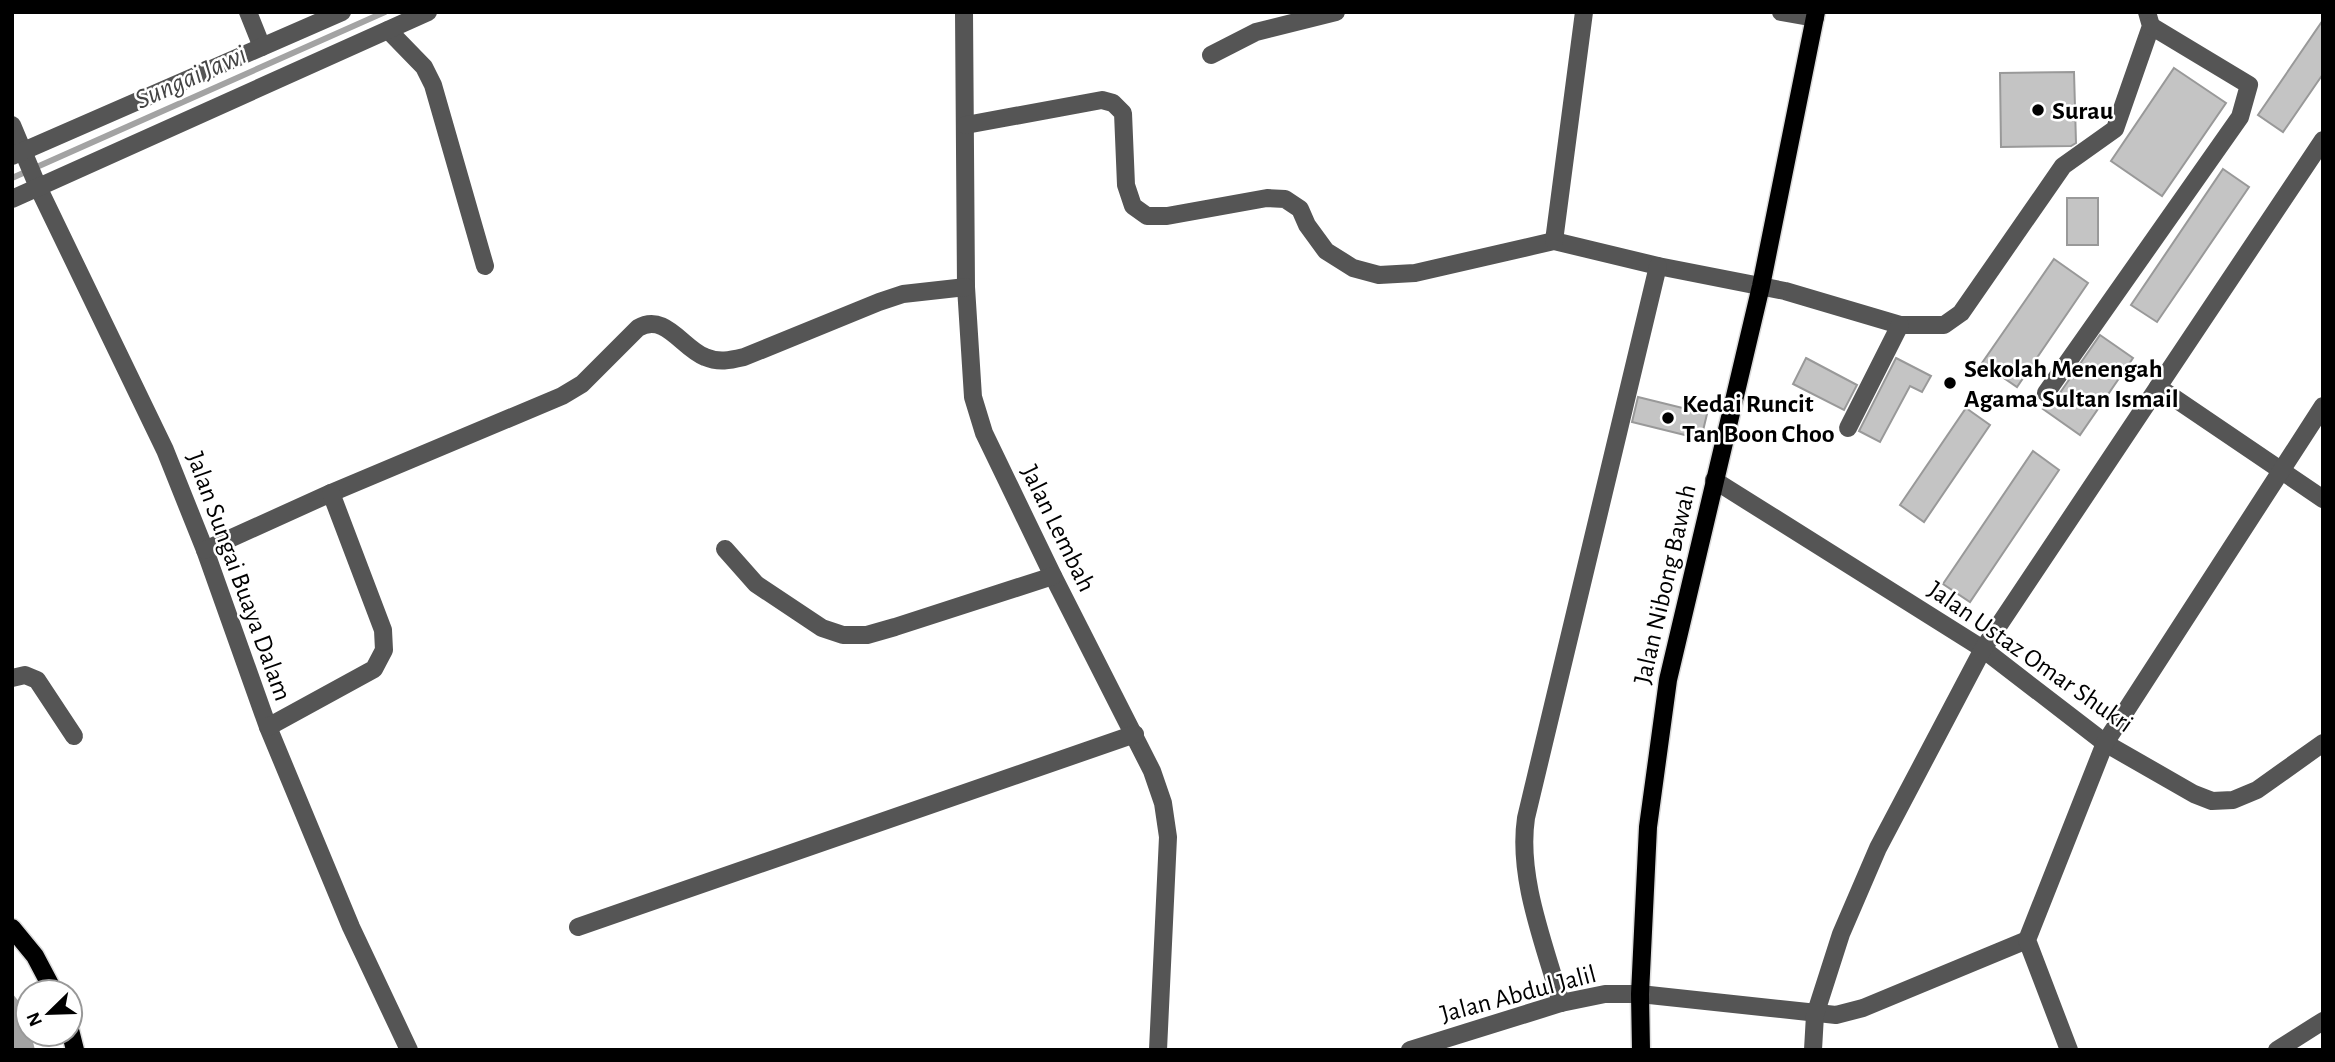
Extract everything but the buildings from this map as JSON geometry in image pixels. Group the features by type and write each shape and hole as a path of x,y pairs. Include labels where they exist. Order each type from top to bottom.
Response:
{"main road":[{"name":"Jalan Nibong Bawah","path":"1641,1050 1640,993 1648,827 1668,680 1761,286 1816,15"},
{"path":"12,928 34,956 46,978"}],"street":[{"path":"248,12 262,47"},
{"path":"20,155 342,12"},
{"path":"12,199 36,183 428,12"},
{"name":"Jalan Lembah","path":"964,12 966,287 973,397 984,433 1053,576 1135,734 1163,803 1168,837 1158,1050"},
{"path":"1211,55 1256,32 1336,12"},
{"path":"1554,241 1584,12"},
{"path":"1781,12 1816,15"},
{"path":"966,125 1101,100 1113,103 1123,113 1126,186 1133,205 1147,216 1167,216 1268,198 1285,199 1300,209 1307,225 1326,251 1353,268 1379,275 1415,273 1554,241 1658,266 1761,286 1900,325 1944,325 1961,313 2063,166 2115,128 2149,19 2249,85 2240,117 2046,393"},
{"path":"388,30 424,67 433,85 485,266"},
{"name":"Jalan Sungai Buaya Dalam","path":"12,125 20,155 140,393 165,450 205,550 268,727 351,927 410,1050"},
{"path":"1813,1050 1815,1015 1842,934 1878,848 1983,649 2323,140"},
{"path":"1561,1003 1529,885 1522,841 1658,266"},
{"path":"205,550 331,493 562,396 582,384 638,328 647,323 662,325 694,351 707,358 724,361 744,357 878,302 902,295 966,287"},
{"path":"1848,428 1900,325"},
{"path":"2158,387 2323,499"},
{"path":"2069,1050 2027,940 2105,743 2323,406"},
{"name":"Jalan Ustaz Omar Shukri","path":"1714,480 1983,649 2105,743 2194,794 2212,801 2234,800 2257,790 2323,743"},
{"path":"268,727 374,669 384,650 383,630 331,493"},
{"path":"725,549 756,584 822,628 843,635 867,635 1053,576"},
{"path":"12,678 25,675 37,680 74,736"},
{"path":"578,927 1135,734"},
{"name":"Jalan Abdul Jalil","path":"1410,1050 1561,1003 1605,994 1640,993 1815,1015 1836,1015 1863,1008 2027,940"},
{"path":"2277,1050 2323,1021"}],"shaded area":[{"path":"12,993 14,1048 35,1050 12,1050"}],"waterway":[{"name":"Sungai Jawi","path":"12,178 385,12"}],"place":[{"name":"Surau","path":"2038,110"},
{"name":"Sekolah Menengah Agama Sultan Ismail","path":"1950,383"},
{"name":"Kedai Runcit Tan Boon Choo","path":"1668,418"}]}
